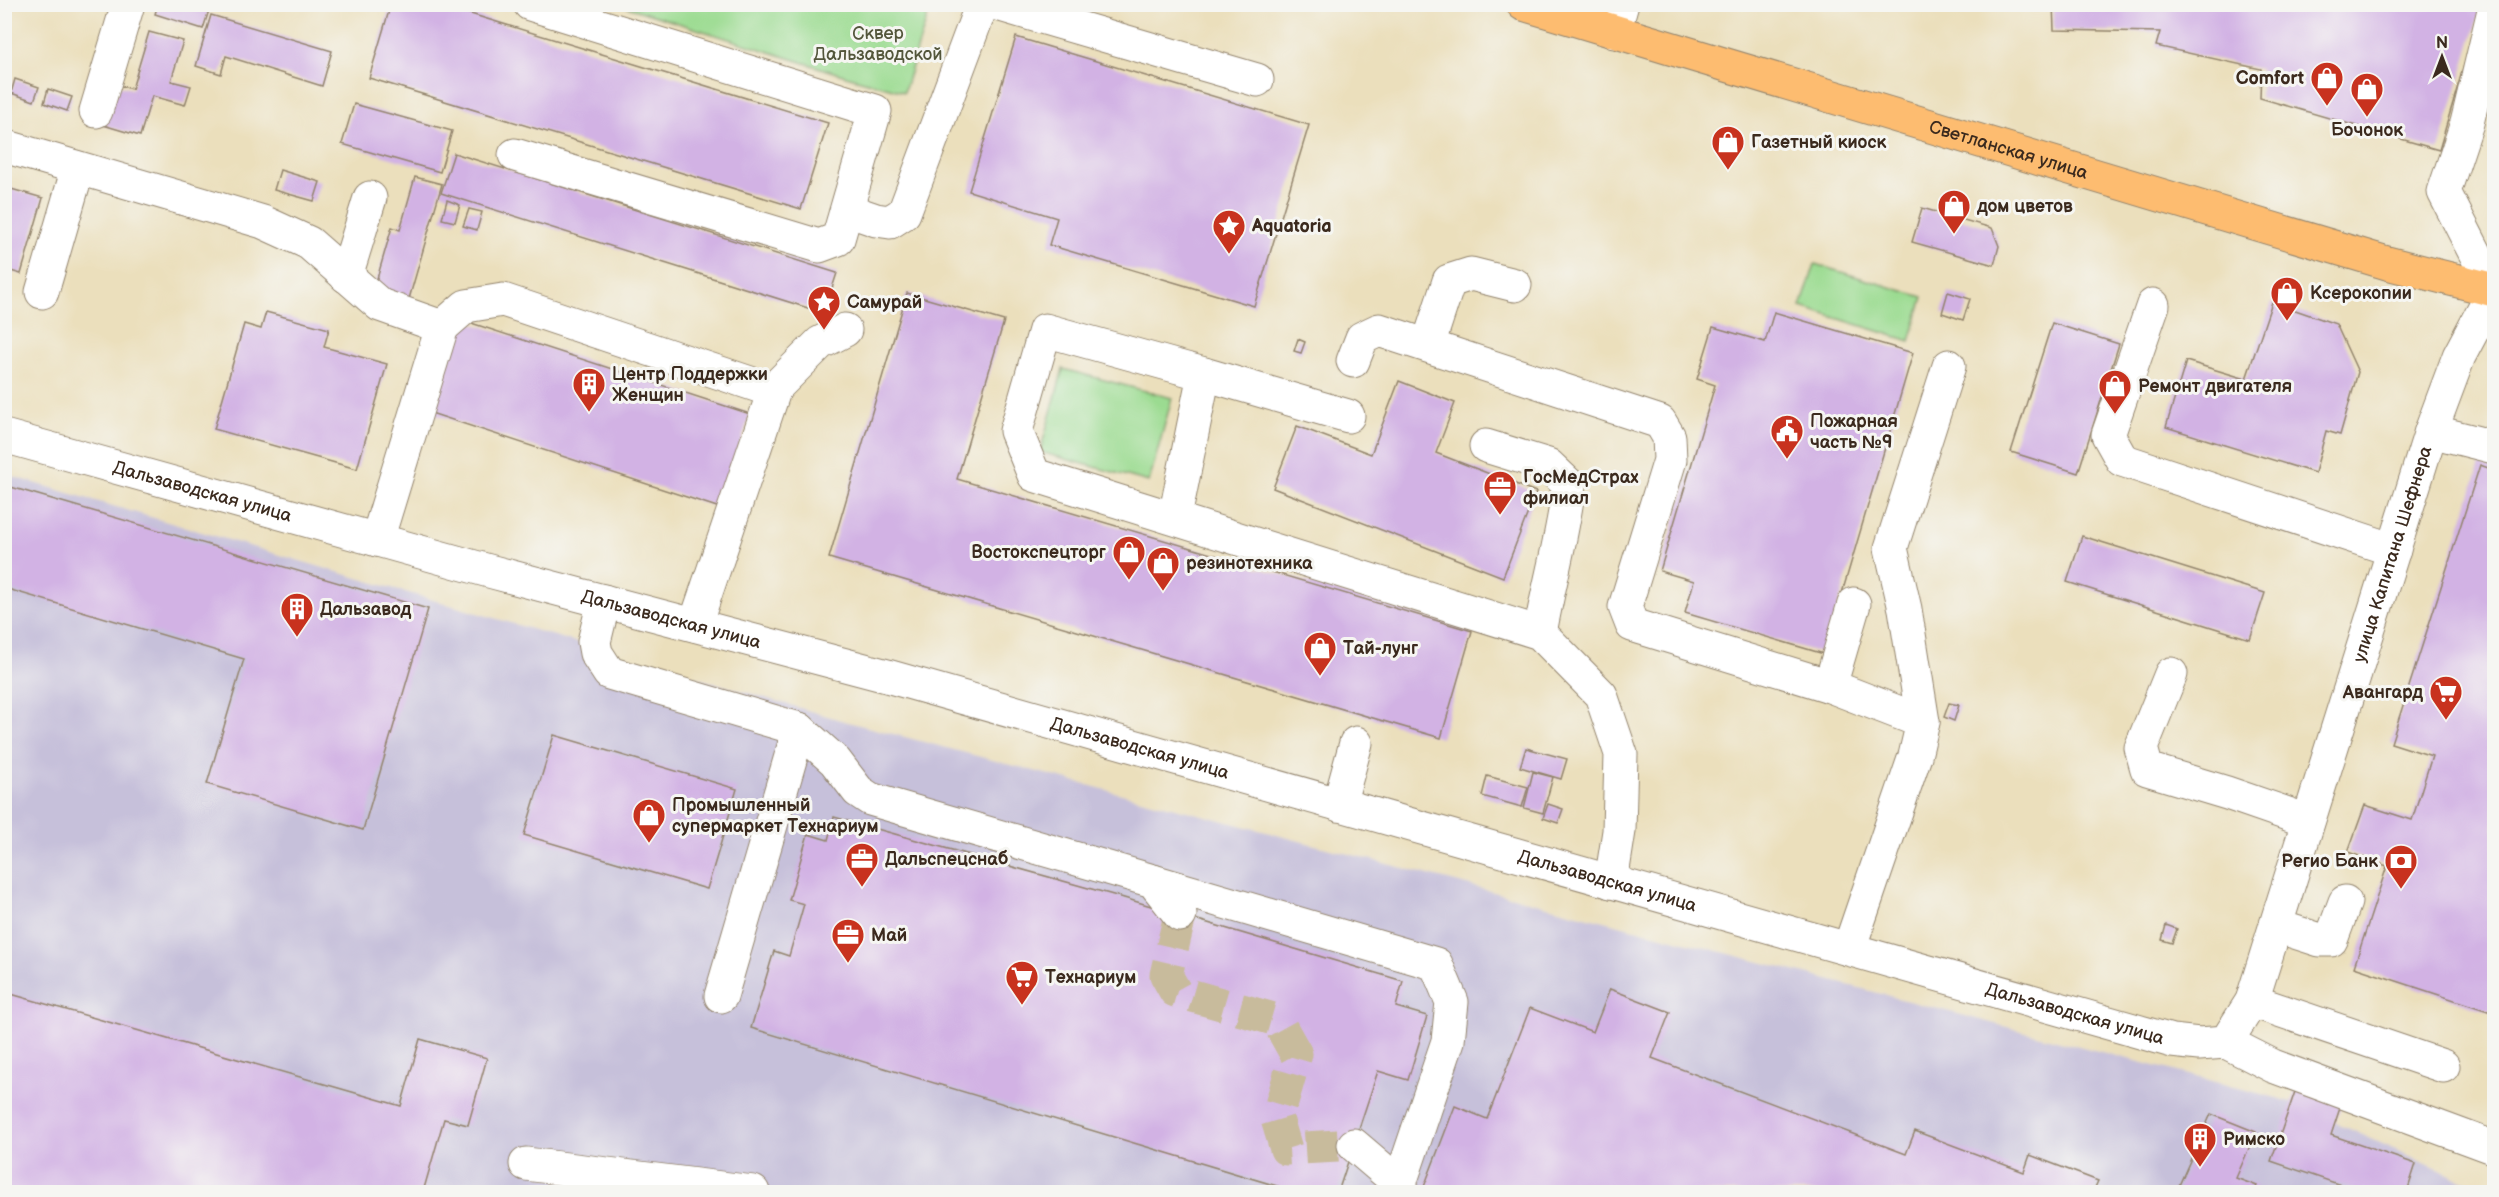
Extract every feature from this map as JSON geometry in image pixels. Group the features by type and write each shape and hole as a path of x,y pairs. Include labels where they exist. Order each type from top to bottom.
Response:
{"main road":[{"name":"Светланская улица","path":"1523,4 1618,18 2387,263 2494,289"}],"street":[{"path":"96,111 128,4"},
{"path":"515,155 819,246 838,239 875,111 530,4"},
{"path":"847,210 876,220 890,222 904,213 982,4"},
{"path":"997,4 1257,80"},
{"path":"2494,10 2467,123 2444,192 2494,289"},
{"path":"4,146 262,222 309,243 380,304 442,327"},
{"path":"42,292 78,168"},
{"path":"346,276 370,198"},
{"path":"1428,345 1449,280 1471,274 1515,285"},
{"name":"улица Капитана Шефнера","path":"2252,1001 2431,431 2459,356 2494,289"},
{"path":"377,540 442,327 466,306 503,300 748,382 775,388"},
{"path":"2153,304 2108,435 2122,460 2394,550"},
{"path":"695,625 775,388 820,343 845,330"},
{"path":"1348,416 1045,330 1016,431 1034,475 1540,633 1601,694 1621,754 1619,831 1611,882"},
{"path":"1353,361 1362,338 1379,330 1660,422 1669,437 1670,460 1625,607 1632,625 1830,687 1923,722"},
{"path":"1849,949 1915,756 1923,722 1905,609 1892,548 1949,366"},
{"path":"1174,517 1204,374"},
{"path":"2431,431 2494,447"},
{"name":"Дальзаводская улица","path":"4,436 377,540 898,680 2172,1041 2199,1044 2226,1042"},
{"path":"1486,446 1548,465 1569,485 1566,515 1547,592 1540,633"},
{"path":"604,601 594,642 596,653 609,673 799,729 835,761 858,791 870,799 1436,964 1452,1002 1448,1041 1399,1189 1354,1145"},
{"path":"1830,687 1854,604"},
{"path":"2171,674 2141,748 2147,769 2308,821"},
{"path":"722,996 799,729"},
{"path":"1339,805 1356,743"},
{"path":"1153,881 1180,915"},
{"path":"2276,926 2320,940 2331,940 2345,902"},
{"path":"2443,1066 2252,1001 2226,1042 2272,1066 2492,1147"},
{"path":"526,1164 753,1192"}],"shaded area":[{"path":"4,474 844,721 2288,1101 2488,1192 5,1192"}],"green space":[{"name":"Сквер Дальзаводской","path":"621,5 931,5 904,92"},
{"path":"1815,264 1923,297 1910,341 1801,307"},
{"path":"1063,369 1172,398 1149,482 1040,452"}],"building":[{"path":"158,4 211,4 203,29 155,14"},
{"path":"391,4 438,4 828,123 801,209 369,78"},
{"path":"2053,4 2482,4 2439,150 2260,98 2261,69 2156,46 2160,32 2054,30"},
{"path":"211,15 332,51 322,86 226,56 221,74 196,66"},
{"path":"149,32 183,41 171,81 191,86 185,105 152,96 140,136 103,125 114,84 132,89"},
{"path":"1016,37 1309,125 1254,306 1049,245 1057,218 969,191"},
{"path":"15,79 39,87 34,101 11,93"},
{"path":"48,89 72,97 67,111 44,103"},
{"path":"354,104 452,131 440,172 342,144"},
{"path":"454,153 837,273 824,313 441,193"},
{"path":"280,170 320,182 314,201 274,190"},
{"path":"415,177 442,184 409,299 374,289 392,227 400,230"},
{"path":"4,187 43,198 21,274 4,269"},
{"path":"447,200 460,205 455,222 442,219"},
{"name":"дом цветов","path":"1922,208 1992,228 1999,246 1994,265 1912,242"},
{"path":"469,209 482,212 477,230 463,226"},
{"path":"1948,292 1970,299 1963,320 1942,313"},
{"path":"907,293 1004,321 957,479 1472,631 1441,738 829,558"},
{"path":"2272,302 2336,324 2358,372 2340,435 2326,431 2315,473 2166,427 2186,361 2246,379"},
{"path":"266,312 329,329 324,347 387,364 357,469 214,429 244,324 261,329"},
{"name":"Пожарная часть №9","path":"1774,312 1913,353 1824,654 1685,613 1694,581 1660,571 1715,385 1697,379 1713,327 1765,342"},
{"name":"Центр Поддержки Женщин","path":"459,319 750,414 720,508 428,412"},
{"path":"2052,323 2119,344 2078,473 2011,452"},
{"path":"1298,339 1305,342 1301,353 1294,351"},
{"path":"1399,381 1455,403 1436,453 1536,492 1503,577 1273,488 1297,426 1371,454"},
{"path":"2480,465 2494,470 2494,1013 2354,967 2387,866 2348,852 2365,805 2412,820 2432,756 2391,743"},
{"name":"Дальзавод","path":"4,485 428,609 363,830 207,784 244,659 4,588"},
{"path":"2082,536 2265,593 2250,639 2067,582"},
{"path":"1949,703 1959,705 1954,721 1944,717"},
{"path":"554,735 737,789 707,889 524,835"},
{"path":"1526,748 1567,759 1561,779 1520,767"},
{"path":"1533,772 1553,777 1543,813 1524,808"},
{"path":"1487,776 1528,787 1522,807 1482,796"},
{"path":"1548,804 1563,809 1558,823 1543,818"},
{"path":"834,817 1124,898 1403,981 1396,1007 1427,1016 1408,1080 1378,1071 1338,1192 1297,1192 751,1028 774,951 789,956 804,904 789,900 808,834 828,840"},
{"path":"2166,925 2177,929 2172,943 2162,940"},
{"path":"1610,989 1670,1012 1652,1058 1906,1154 1915,1131 2024,1172 2030,1155 2098,1181 2093,1192 1422,1192 1455,1106 1487,1119 1530,1008 1593,1032"},
{"path":"4,992 401,1106 420,1039 487,1058 468,1125 444,1119 423,1192 4,1192"},
{"path":"2298,1083 2343,1099 2331,1135 2416,1164 2407,1192 2361,1192 2271,1161"},
{"path":"2211,1114 2256,1132 2236,1178 2257,1186 2254,1192 2176,1192"}],"tunnel":[{"path":"1180,915 1166,975 1175,991 1277,1020 1296,1054 1277,1119 1286,1149 1354,1145"}],"place":[{"name":"Comfort","path":"2327,107"},
{"name":"Бочонок","path":"2367,118"},
{"name":"Газетный киоск","path":"1728,171"},
{"name":"дом цветов","path":"1954,235"},
{"name":"Aquatoria","path":"1229,255"},
{"name":"Ксерокопии","path":"2287,322"},
{"name":"Самурай","path":"824,331"},
{"name":"Центр Поддержки Женщин","path":"589,413"},
{"name":"Ремонт двигателя","path":"2115,415"},
{"name":"Пожарная часть №9","path":"1787,460"},
{"name":"ГосМедСтрах филиал","path":"1500,516"},
{"name":"Востокспецторг","path":"1129,581"},
{"name":"резинотехника","path":"1163,592"},
{"name":"Дальзавод","path":"297,638"},
{"name":"Тай-лунг","path":"1320,677"},
{"name":"Авангард","path":"2446,721"},
{"name":"Промышленный супермаркет Технариум","path":"649,844"},
{"name":"Дальспецснаб","path":"862,888"},
{"name":"Регио Банк","path":"2401,890"},
{"name":"Май","path":"848,964"},
{"name":"Технариум","path":"1022,1006"},
{"name":"Римско","path":"2200,1168"}]}
